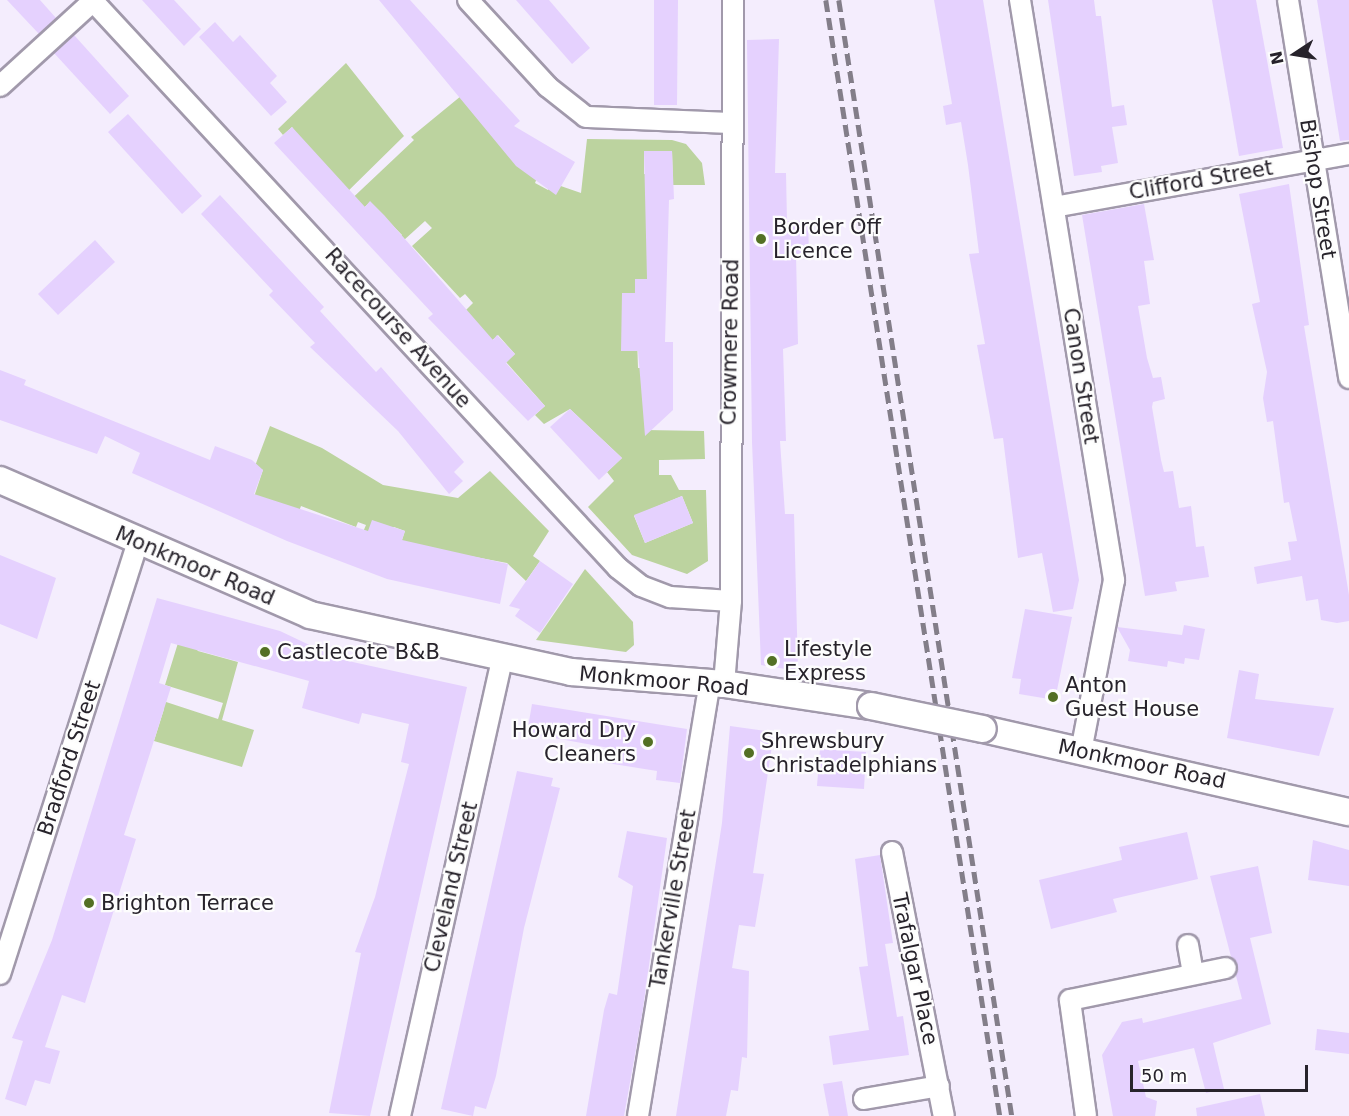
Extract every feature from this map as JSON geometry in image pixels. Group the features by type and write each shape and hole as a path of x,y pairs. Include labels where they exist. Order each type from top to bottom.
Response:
{"street":[{"path":"468,0 548,87 586,117 732,123"},
{"name":"Crowmere Road","path":"717,684 731,601 733,0"},
{"name":"Canon Street","path":"1020,0 1114,580 1081,751"},
{"name":"Bishop Street","path":"1288,0 1349,378"},
{"path":"0,86 93,1"},
{"name":"Racecourse Avenue","path":"93,1 618,568 641,586 670,597 731,601"},
{"name":"Clifford Street","path":"1054,207 1349,154"},
{"name":"Monkmoor Road","path":"0,480 310,615 571,672 717,684 871,706 1349,812"},
{"name":"Bradford Street","path":"0,974 138,542"},
{"name":"Cleveland Street","path":"400,1116 503,657"},
{"name":"Tankerville Street","path":"638,1116 717,684"},
{"name":"Trafalgar Place","path":"892,852 903,929 924,999 944,1116"},
{"path":"1188,945 1193,974"},
{"path":"1086,1116 1070,1000 1226,968"},
{"path":"864,1099 939,1086"}],"green space":[{"path":"346,63 404,136 340,199 292,127 283,135 278,129"},
{"path":"461,96 537,178 535,183 548,190 552,183 581,193 587,139 672,140 686,144 702,163 705,185 673,185 672,151 644,152 644,174 653,174 666,279 635,279 638,368 650,368 645,430 704,431 705,459 659,460 659,475 671,475 679,490 706,490 708,561 687,574 632,555 588,507 614,481 607,472 622,458 570,409 544,424 535,415 545,406 506,362 515,354 498,335 478,353 465,311 473,303 465,294 460,298 412,246 432,228 425,221 393,250 389,247 402,235 370,202 354,217 344,206 414,140 411,137","holes":["682,496 693,523 645,543 634,516"]},
{"path":"270,426 322,448 383,485 458,498 490,471 549,531 533,556 540,561 526,581 507,563 401,543 405,531 394,527 357,546 366,525 358,522 356,527 301,506 298,514 253,500 263,470 255,466"},
{"path":"585,569 633,622 634,645 626,652 536,640"},
{"path":"182,630 198,651 238,662 222,720 254,730 242,767 154,741 164,709 160,700 218,719 223,703 165,685"}],"building":[{"path":"7,0 40,0 56,18 39,34"},
{"path":"142,0 174,0 201,29 184,46"},
{"path":"379,0 410,0 520,121 514,126 575,162 556,195 516,166"},
{"path":"516,0 549,0 590,48 572,64"},
{"path":"654,0 678,0 677,105 654,105"},
{"path":"934,0 983,0 1079,580 1073,609 1053,612 1042,553 1018,558 1003,438 994,439 977,345 985,344 969,254 979,253 968,165 961,122 946,125 943,106 952,104"},
{"path":"1048,0 1094,0 1096,16 1101,16 1112,107 1124,105 1127,125 1112,127 1118,163 1101,166 1102,172 1074,176"},
{"path":"1212,0 1256,0 1283,148 1239,156"},
{"path":"1317,0 1349,0 1349,140 1340,141"},
{"path":"215,22 233,42 240,35 277,76 270,83 287,102 271,116 199,37"},
{"path":"74,35 129,96 110,114 54,53"},
{"path":"779,39 775,173 786,173 787,221 808,221 809,254 796,254 798,344 783,349 786,441 780,441 785,514 794,514 798,671 761,665 752,442 747,40"},
{"path":"128,114 202,196 182,214 108,132"},
{"path":"292,127 365,207 370,201 384,215 493,340 497,335 515,354 506,363 545,406 528,421 428,318 433,314 274,143"},
{"path":"644,151 672,151 674,199 669,200 665,342 673,342 673,410 645,436 638,351 621,351 622,293 635,293 635,279 647,279"},
{"path":"1289,184 1309,325 1304,326 1349,595 1349,621 1337,623 1321,620 1318,599 1306,601 1302,576 1257,584 1254,567 1291,560 1288,542 1297,541 1289,502 1284,503 1273,421 1267,422 1263,398 1267,372 1252,304 1260,302 1239,194"},
{"path":"220,195 324,307 320,311 376,372 381,367 464,462 454,472 463,481 449,494 398,431 310,347 315,343 269,295 273,291 201,214"},
{"path":"1144,204 1154,260 1144,261 1150,304 1138,306 1147,358 1153,378 1161,377 1165,399 1153,402 1152,407 1161,460 1164,472 1173,471 1179,508 1191,506 1196,547 1204,546 1209,577 1175,582 1177,591 1145,596 1082,215"},
{"path":"95,240 115,262 58,315 38,294"},
{"path":"0,370 26,380 24,385 210,460 215,446 252,460 263,470 254,494 368,531 372,520 405,531 402,540 508,564 500,604 387,579 287,541 132,473 140,453 105,436 97,454 0,420"},
{"path":"570,409 622,458 599,480 550,427"},
{"path":"682,496 693,523 645,543 634,515"},
{"path":"0,555 56,578 37,639 0,624"},
{"path":"540,561 573,584 540,633 515,616 520,609 509,606"},
{"path":"157,598 280,631 339,659 467,687 370,1116 329,1113 361,953 355,952 375,897 409,764 401,762 409,724 362,713 359,724 302,708 309,681 171,643 159,683 171,687 124,835 136,839 85,1003 62,995 45,1047 60,1051 50,1084 35,1080 26,1106 5,1099 23,1041 12,1038 52,940"},
{"path":"1025,609 1072,617 1055,700 1019,694 1021,679 1012,678"},
{"path":"1184,625 1205,629 1199,660 1185,658 1184,664 1168,661 1167,667 1128,661 1130,650 1117,627 1182,635"},
{"path":"1239,670 1259,674 1255,699 1334,708 1319,756 1227,738"},
{"path":"532,704 687,729 680,783 656,780 657,771 607,763 609,748 527,733"},
{"path":"730,726 774,732 753,873 764,874 755,927 739,925 732,968 749,971 747,1058 742,1057 738,1091 731,1090 726,1116 676,1116 722,823"},
{"path":"820,749 866,752 864,789 817,786"},
{"path":"517,771 553,778 551,786 560,788 524,928 496,1076 486,1109 475,1106 473,1116 441,1109"},
{"path":"627,831 667,838 642,1015 624,1116 586,1116 604,1010 609,993 617,995 633,886 618,877"},
{"path":"1187,832 1198,879 1113,899 1117,912 1051,929 1039,880 1122,860 1119,847"},
{"path":"1313,840 1349,850 1349,886 1308,880"},
{"path":"880,855 893,943 885,944 897,1017 903,1016 909,1055 833,1065 829,1036 869,1030 859,967 868,966 855,859"},
{"path":"1258,866 1272,933 1250,938 1271,1024 1213,1043 1224,1089 1206,1093 1194,1048 1138,1061 1146,1097 1157,1101 1155,1116 1113,1116 1102,1055 1122,1022 1142,1018 1143,1023 1242,999 1210,876"},
{"path":"1317,1029 1349,1033 1349,1054 1315,1050"},
{"path":"842,1081 848,1116 829,1116 823,1084"},
{"path":"1260,1094 1265,1116 1197,1116 1196,1108"}],"railway":[{"path":"826,0 1000,1116"},
{"path":"839,0 1012,1116"}],"place":[{"name":"Border Off Licence","path":"761,239"},
{"name":"Castlecote B&B","path":"265,652"},
{"name":"Lifestyle Express","path":"772,661"},
{"name":"Anton Guest House","path":"1053,697"},
{"name":"Howard Dry Cleaners","path":"648,742"},
{"name":"Shrewsbury Christadelphians","path":"749,753"},
{"name":"Brighton Terrace","path":"89,903"}]}
